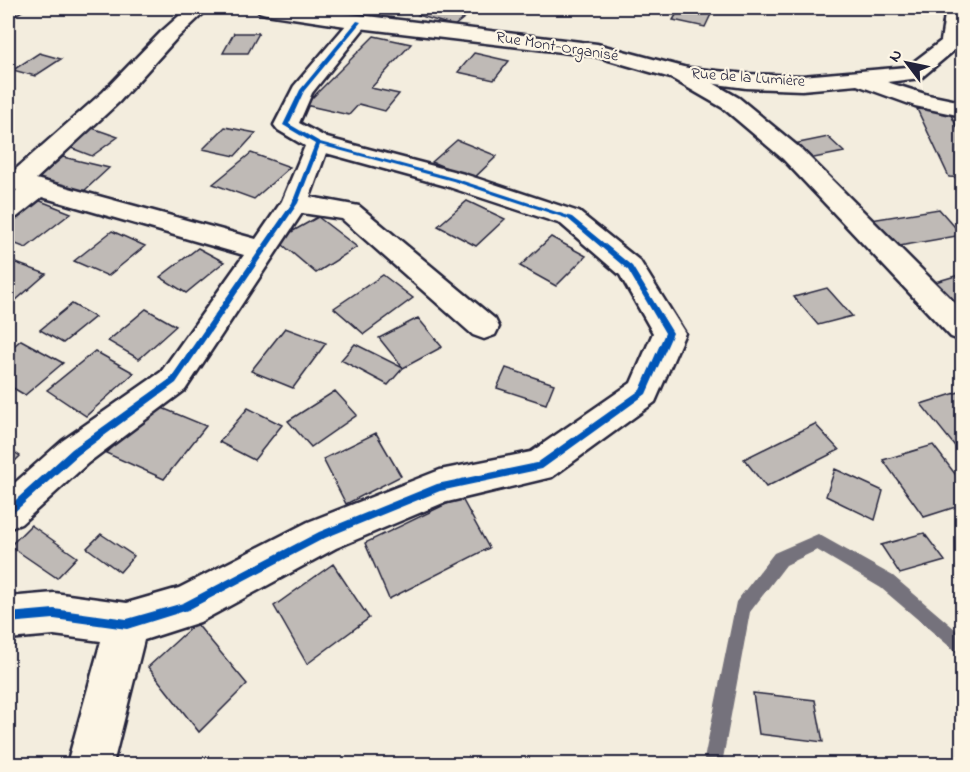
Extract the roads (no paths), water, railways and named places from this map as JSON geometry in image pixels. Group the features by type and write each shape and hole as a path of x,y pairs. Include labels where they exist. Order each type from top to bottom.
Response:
{"street":[{"path":"8,211 27,185 168,36 199,8"},
{"name":"Rue Mont-Organisé","path":"266,8 597,50 679,73 731,103 792,154 963,329"},
{"name":"Rue de la Lumière","path":"679,73 746,81 802,83 913,73 951,43 957,14"},
{"path":"8,618 54,614 127,624 185,607 322,535 440,487 539,466 643,392 669,333 630,268 570,218 455,180 318,142 286,125 302,91 360,21"},
{"path":"855,78 922,101 963,109"},
{"path":"8,512 75,452 173,381 295,203 318,142"},
{"path":"27,185 264,251"},
{"path":"295,203 350,212 484,327"},
{"path":"90,765 127,624"}],"waterway":[{"path":"712,764 742,608 780,559 818,542 887,582 962,646"}]}
